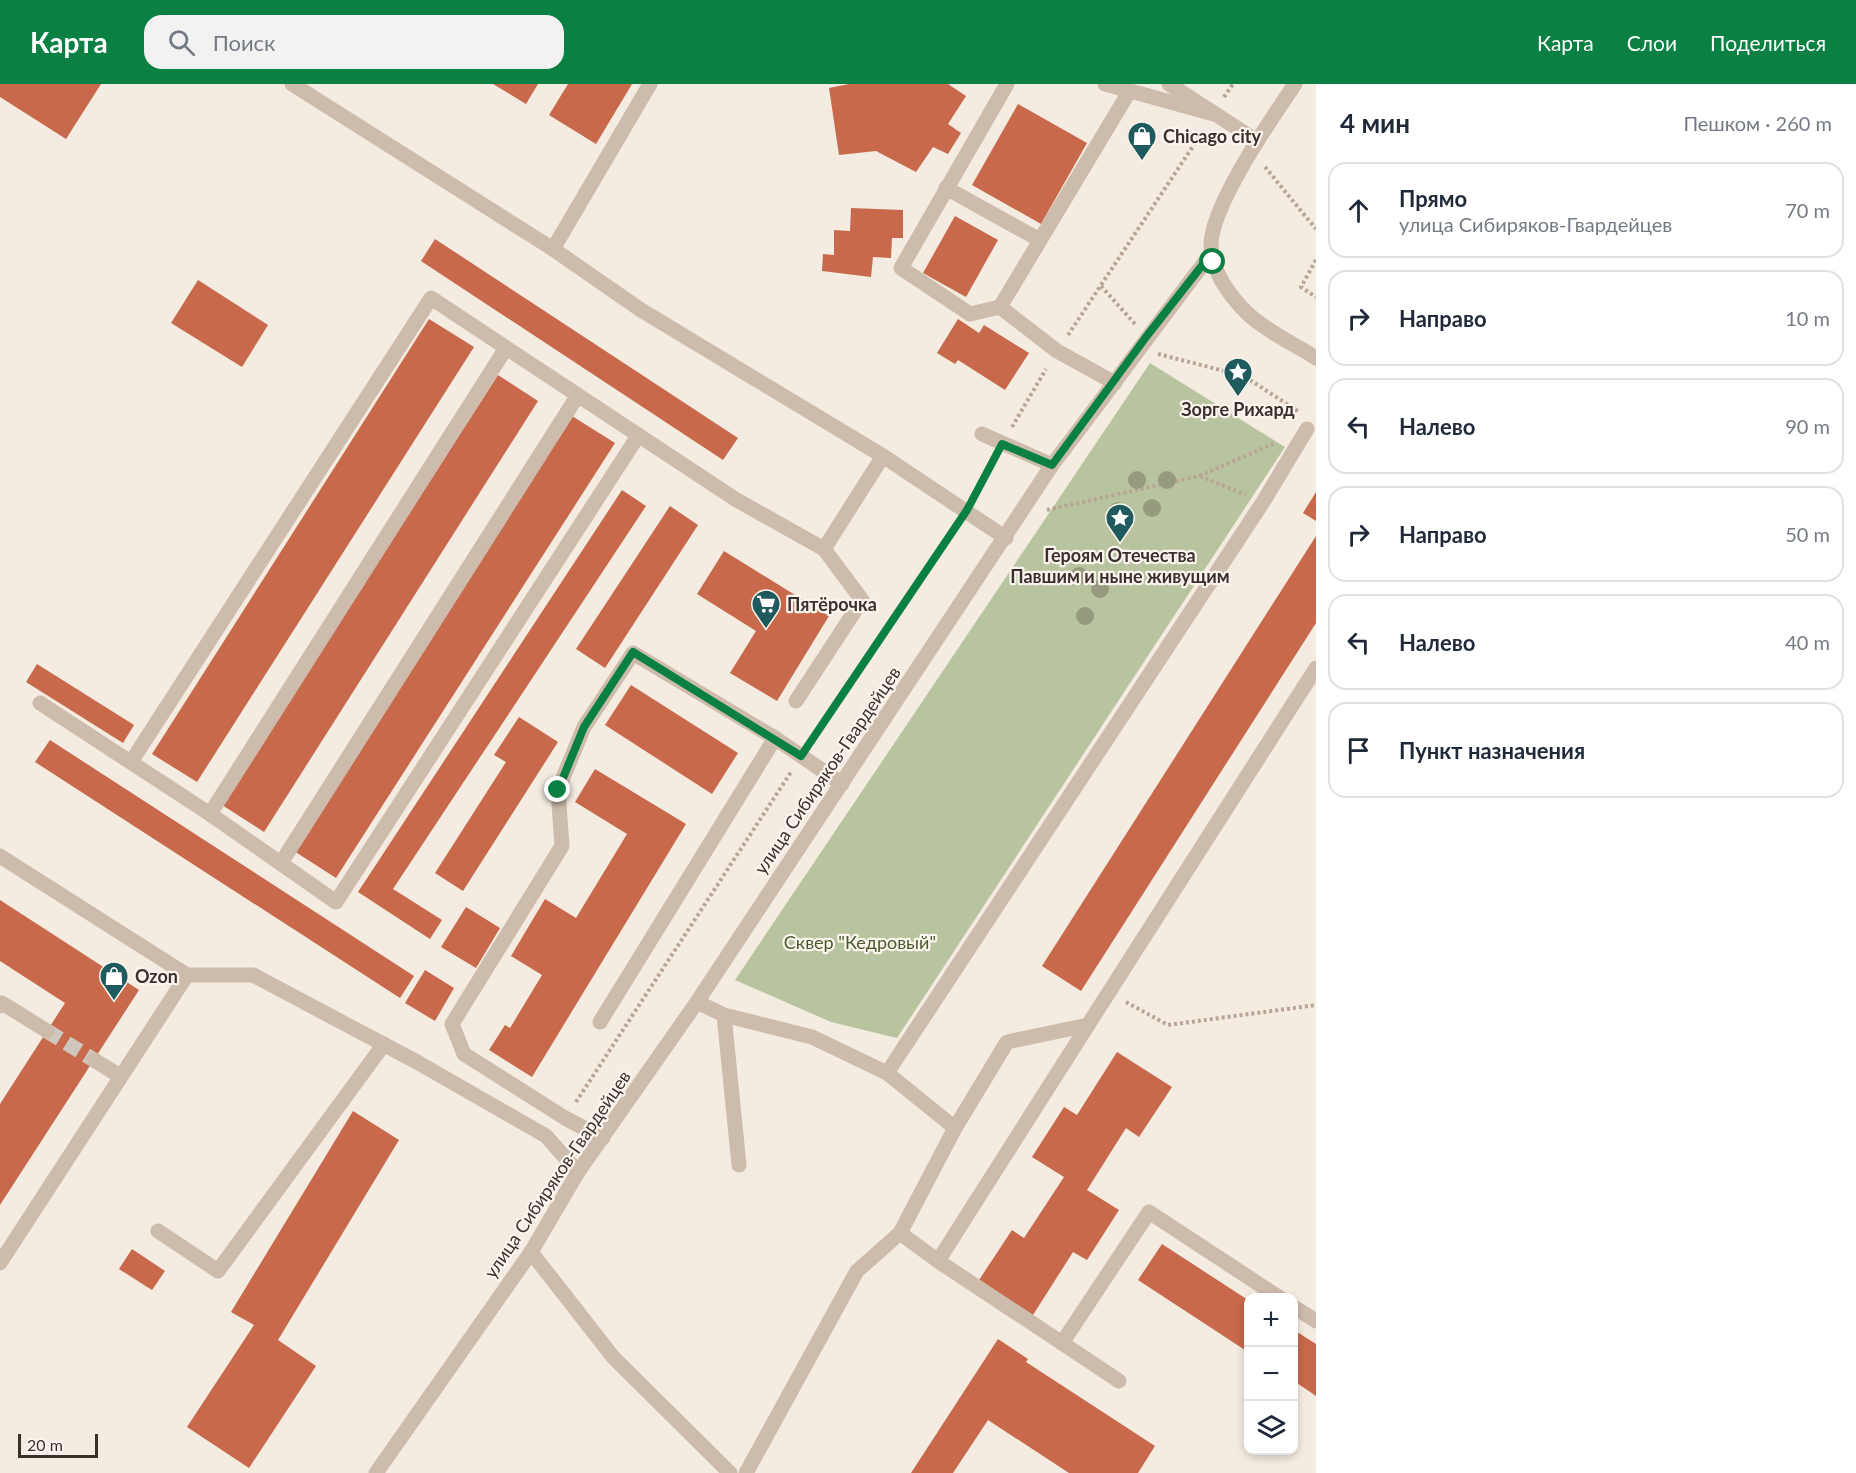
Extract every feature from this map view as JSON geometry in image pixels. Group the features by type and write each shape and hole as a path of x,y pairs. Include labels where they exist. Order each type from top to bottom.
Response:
{"street":[{"path":"292,84 553,249 641,310 883,456 1006,538"},
{"path":"553,249 650,84"},
{"path":"1006,84 901,268 970,314 1000,307 1129,92"},
{"path":"1105,84 1214,114"},
{"path":"1169,84 1257,141"},
{"path":"1295,84 1247,155 1214,224 1211,254 1223,285 1248,314 1316,358"},
{"path":"946,188 1040,240"},
{"name":"улица Сибиряков-Гвардейцев","path":"376,1473 531,1252 578,1172 697,1002 1006,538 1052,465 1115,383 1146,337 1211,254"},
{"path":"131,762 431,298 735,499 824,549 862,600 796,701"},
{"path":"1000,307 1057,351 1115,383"},
{"path":"210,814 506,348"},
{"path":"281,863 578,395"},
{"path":"887,1072 1263,502 1307,429"},
{"path":"982,434 1052,465"},
{"path":"40,703 210,814 336,902 638,436"},
{"path":"824,549 883,456"},
{"path":"603,1138 565,1118 464,1054 452,1024 562,846 558,790 584,727 633,652 775,738 842,784"},
{"path":"938,1262 1316,668"},
{"path":"600,1022 775,738"},
{"path":"0,856 188,975 253,975 384,1044 546,1136 578,1172"},
{"path":"0,1263 188,975"},
{"path":"697,1002 724,1015 812,1037 887,1072 955,1128"},
{"path":"1,1004 47,1031"},
{"path":"724,1015 739,1165"},
{"path":"746,1473 857,1271 900,1233 955,1128 1006,1042 1088,1025"},
{"path":"158,1231 218,1271 384,1044"},
{"path":"94,1060 120,1076"},
{"path":"1062,1343 1149,1212 1272,1293"},
{"path":"900,1233 938,1262 1119,1381"},
{"path":"531,1252 613,1357 730,1473"},
{"path":"1298,1310 1316,1321"}],"path":[{"path":"565,1118 801,756 967,510 1002,444 1057,351 1233,84"},
{"path":"1257,141 1260,160 1316,229"},
{"path":"1316,260 1300,287 1316,297"},
{"path":"1020,516 1199,476 1307,429 1311,420 1244,375 1153,353 1146,337 1101,286"},
{"path":"1199,476 1263,502"},
{"path":"1109,992 1168,1025 1316,1005"}],"green space":[{"name":"Сквер \"Кедровый\"","path":"1150,363 1285,447 897,1038 831,1022 735,980"}],"building":[{"path":"0,84 101,84 66,139 0,97"},
{"path":"493,84 538,84 526,104"},
{"path":"568,84 632,84 596,144 549,115"},
{"path":"849,84 948,84 966,96 948,124 961,133 948,154 933,147 916,172 876,151 839,155 829,88"},
{"path":"1018,104 1087,143 1041,224 972,185"},
{"path":"851,208 903,210 903,238 892,238 891,258 873,257 871,277 822,271 823,254 834,255 834,230 850,231"},
{"path":"955,216 998,240 966,297 923,273"},
{"path":"435,239 738,438 723,460 421,261"},
{"path":"198,280 268,325 242,367 171,323"},
{"path":"429,319 474,347 197,782 152,754"},
{"path":"958,319 979,333 984,325 1029,353 1005,390 958,360 955,364 937,353"},
{"path":"498,375 538,401 264,832 222,805"},
{"path":"572,416 615,443 336,878 294,851"},
{"path":"622,490 646,506 393,889 442,920 430,939 358,892"},
{"path":"1316,492 1316,521 1303,513"},
{"path":"670,506 698,525 605,668 576,649"},
{"path":"1316,536 1316,623 1081,991 1042,966"},
{"path":"724,551 829,616 777,701 730,673 756,631 697,594"},
{"path":"37,664 134,725 123,743 26,682"},
{"path":"631,685 738,753 712,794 605,725"},
{"path":"519,717 558,742 463,891 435,873 506,762 494,755"},
{"path":"50,740 414,976 400,998 35,762"},
{"path":"595,769 686,824 532,1077 489,1050 505,1025 510,1028 542,975 511,956 545,899 576,918 627,834 575,802"},
{"path":"0,900 139,990 0,1205 0,1104 65,1003 0,961"},
{"path":"466,907 500,928 476,968 441,947"},
{"path":"425,970 454,988 435,1021 405,1003"},
{"path":"1117,1052 1172,1087 1139,1137 1126,1128 1087,1190 1119,1210 1087,1260 1073,1252 1033,1315 979,1280 1012,1230 1024,1238 1064,1177 1032,1157 1064,1107 1077,1115"},
{"path":"353,1111 399,1140 278,1340 316,1366 249,1468 187,1427 254,1325 231,1312"},
{"path":"1162,1244 1244,1297 1244,1349 1138,1280"},
{"path":"132,1249 165,1271 152,1290 119,1269"},
{"path":"1298,1333 1316,1344 1316,1396 1298,1384"},
{"path":"998,1339 1028,1359 1026,1362 1155,1446 1138,1473 1069,1473 988,1420 953,1473 911,1473"}],"tunnel":[{"path":"47,1031 94,1060"}],"place":[{"name":"Chicago city","path":"1142,162"},
{"name":"Зорге Рихард","path":"1238,398"},
{"name":"Героям Отечества Павшим и ныне живущим","path":"1120,544"},
{"name":"Пятёрочка","path":"766,630"},
{"name":"Ozon","path":"114,1002"}],"route":[{"path":"558,790 584,727 633,652 801,756 967,510 1002,444 1052,465 1115,383 1146,337 1211,254 1213,262"}]}
